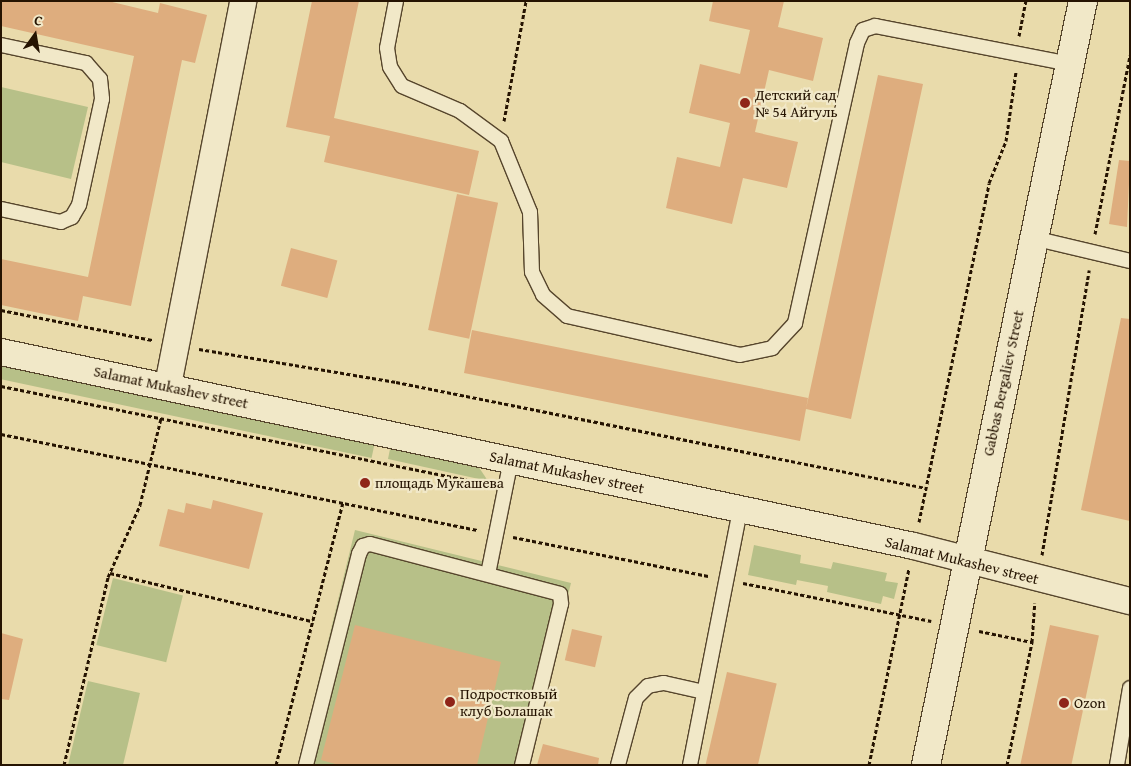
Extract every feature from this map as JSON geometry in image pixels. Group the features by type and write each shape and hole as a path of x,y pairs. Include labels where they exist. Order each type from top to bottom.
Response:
{"street":[{"path":"168,386 243,1"},
{"name":"Gabbas Bergaliev Street","path":"926,765 966,559 1084,1"},
{"name":"Salamat Mukashev street","path":"1,352 168,386 740,510 907,560 966,559 1038,579 1130,601"}],"lane":[{"path":"396,1 387,48 390,68 402,86 460,111 501,140 530,212 532,272 544,295 567,316 740,355 772,348 795,322 857,43 863,30 876,26 1070,64"},
{"path":"1,45 86,63 100,79 102,99 72,217 60,222 1,209"},
{"path":"1033,238 1130,261"},
{"path":"488,574 511,460"},
{"path":"690,765 740,510"},
{"path":"306,765 363,546 370,544 560,594 561,604 522,765"},
{"path":"618,765 636,698 648,686 664,683 704,692"},
{"path":"1117,765 1130,688"}],"path":[{"path":"501,140 526,1"},
{"path":"869,765 907,560 926,488 989,183 1008,132 1017,87 1016,52 1026,1"},
{"path":"1007,765 1032,642 1038,579 1092,252 1130,54"},
{"path":"1,310 176,344 396,382 926,488"},
{"path":"1,386 506,487"},
{"path":"64,765 110,573 140,505 161,418"},
{"path":"276,765 343,503"},
{"path":"110,573 312,621"}],"green space":[{"path":"1,87 88,107 71,179 1,162"},
{"path":"1,364 375,443 372,458 1,379"},
{"path":"391,444 476,463 488,481 388,459"},
{"path":"355,530 571,583 526,765 298,765"},
{"path":"754,545 801,555 800,563 831,569 833,562 887,573 885,581 898,583 894,599 883,596 881,604 827,592 828,586 797,580 796,585 748,575"},
{"path":"113,578 183,595 166,662 96,645"},
{"path":"88,681 140,693 123,765 68,765"}],"building":[{"path":"1,1 108,1 158,13 160,3 207,15 195,63 182,60 131,306 83,296 78,321 1,305 1,259 88,277 134,56 1,26"},
{"path":"312,1 359,1 334,118 479,151 469,195 324,162 330,136 286,127"},
{"path":"713,1 784,1 778,27 823,38 813,81 769,70 755,132 798,142 787,188 743,178 732,224 666,208 677,157 720,167 730,123 689,113 700,64 740,74 750,30 709,21"},
{"path":"878,75 923,84 851,419 806,409"},
{"path":"1119,160 1130,161 1127,227 1109,224"},
{"path":"457,194 498,203 469,339 428,330"},
{"path":"291,248 337,260 327,298 281,286"},
{"path":"1121,318 1130,319 1130,521 1081,510"},
{"path":"472,330 808,398 800,441 464,373"},
{"path":"213,500 263,513 249,569 159,546 168,509 184,513 186,503 211,509"},
{"path":"355,625 501,662 477,765 339,765 321,760"},
{"path":"1050,625 1099,635 1071,765 1020,765"},
{"path":"572,629 602,636 595,667 565,660"},
{"path":"1,633 23,639 9,700 1,699"},
{"path":"727,672 777,683 758,765 706,765"},
{"path":"543,744 599,758 598,765 537,765"}],"place":[{"name":"Детский сад № 54 Айгуль","path":"745,103"},
{"name":"площадь Мукашева","path":"365,483"},
{"name":"Подростковый клуб Болашак","path":"450,702"},
{"name":"Ozon","path":"1064,703"}]}
